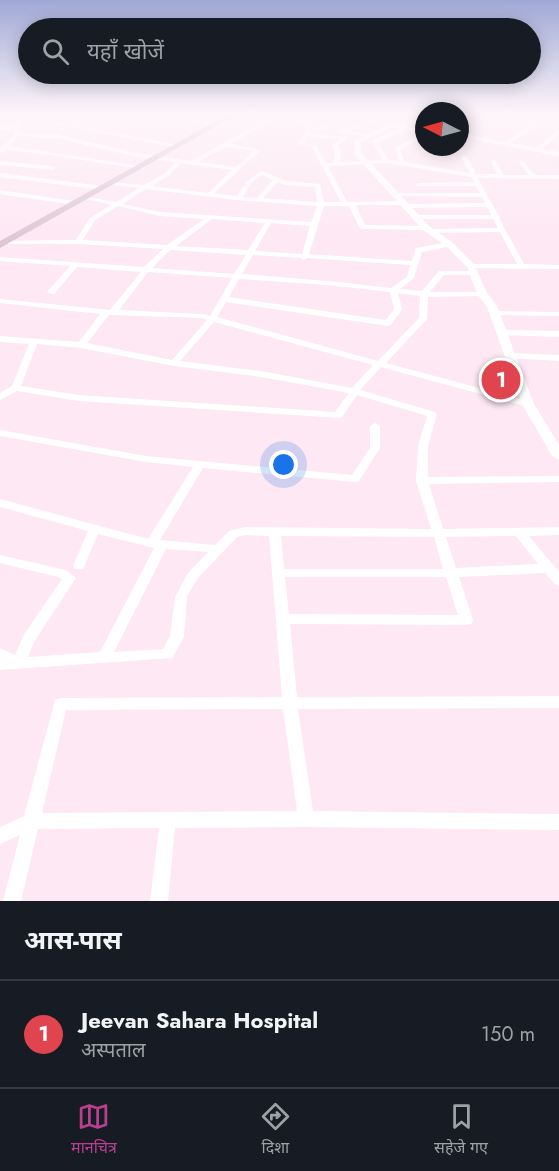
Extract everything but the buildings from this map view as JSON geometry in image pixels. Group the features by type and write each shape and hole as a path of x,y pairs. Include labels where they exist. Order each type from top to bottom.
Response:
{"main road":[{"path":"2,244 162,156"}],"street":[{"path":"68,156 143,167"},
{"path":"150,156 236,169"},
{"path":"193,162 205,156"},
{"path":"209,195 251,156"},
{"path":"319,156 362,227 502,230"},
{"path":"337,164 338,156"},
{"path":"360,156 416,218 449,244 472,270 482,294 495,313 528,404 559,456"},
{"path":"384,156 387,161"},
{"path":"400,156 403,164"},
{"path":"464,157 522,267"},
{"path":"78,242 93,219 167,174 180,161"},
{"path":"324,165 387,161 474,176 559,177"},
{"path":"494,162 501,177"},
{"path":"522,162 534,177"},
{"path":"0,163 52,168"},
{"path":"239,198 249,182 262,173 277,180 297,184 318,184 321,204 304,258"},
{"path":"0,175 103,188"},
{"path":"258,200 277,180"},
{"path":"113,183 258,200 321,204 491,206"},
{"path":"292,202 297,184"},
{"path":"418,185 479,184"},
{"path":"0,192 75,203"},
{"path":"396,195 485,195"},
{"path":"85,197 160,214 314,224"},
{"path":"416,218 497,217"},
{"path":"81,345 166,249 210,218"},
{"path":"174,363 212,319 234,277 269,221"},
{"path":"2,244 78,242 304,258 415,263"},
{"path":"393,290 410,278 419,250 449,244"},
{"path":"0,259 423,294 482,294"},
{"path":"51,292 74,266"},
{"path":"0,397 16,388 78,398 338,415 379,363 423,320 423,294 442,273 522,267 559,267"},
{"path":"223,299 388,323 398,309 393,290"},
{"path":"0,301 109,312 202,316 528,404"},
{"path":"495,313 559,314"},
{"path":"502,333 559,334"},
{"path":"0,339 81,345 174,363 261,374 355,391 432,414 423,446 422,481 466,620 283,618"},
{"path":"16,388 34,341"},
{"path":"512,356 559,358"},
{"path":"0,433 85,449 200,464 355,479 375,448 375,426"},
{"path":"105,656 157,544 200,464"},
{"path":"422,481 559,479"},
{"path":"0,503 94,530 157,544 218,549"},
{"path":"79,566 94,530"},
{"path":"0,664 168,654 177,637 181,597 192,576 233,534 559,531"},
{"path":"275,532 290,703 306,819"},
{"path":"519,532 545,561 547,568 559,581"},
{"path":"0,559 62,573 70,578 24,648 18,663"},
{"path":"279,573 452,573 547,568"},
{"path":"0,653 18,663"},
{"path":"12,901 60,704 559,702"},
{"path":"0,836 32,821 306,819 559,822"},
{"path":"159,901 168,820"}],"place":[{"name":"Jeevan Sahara Hospital","path":"501,380"}]}
